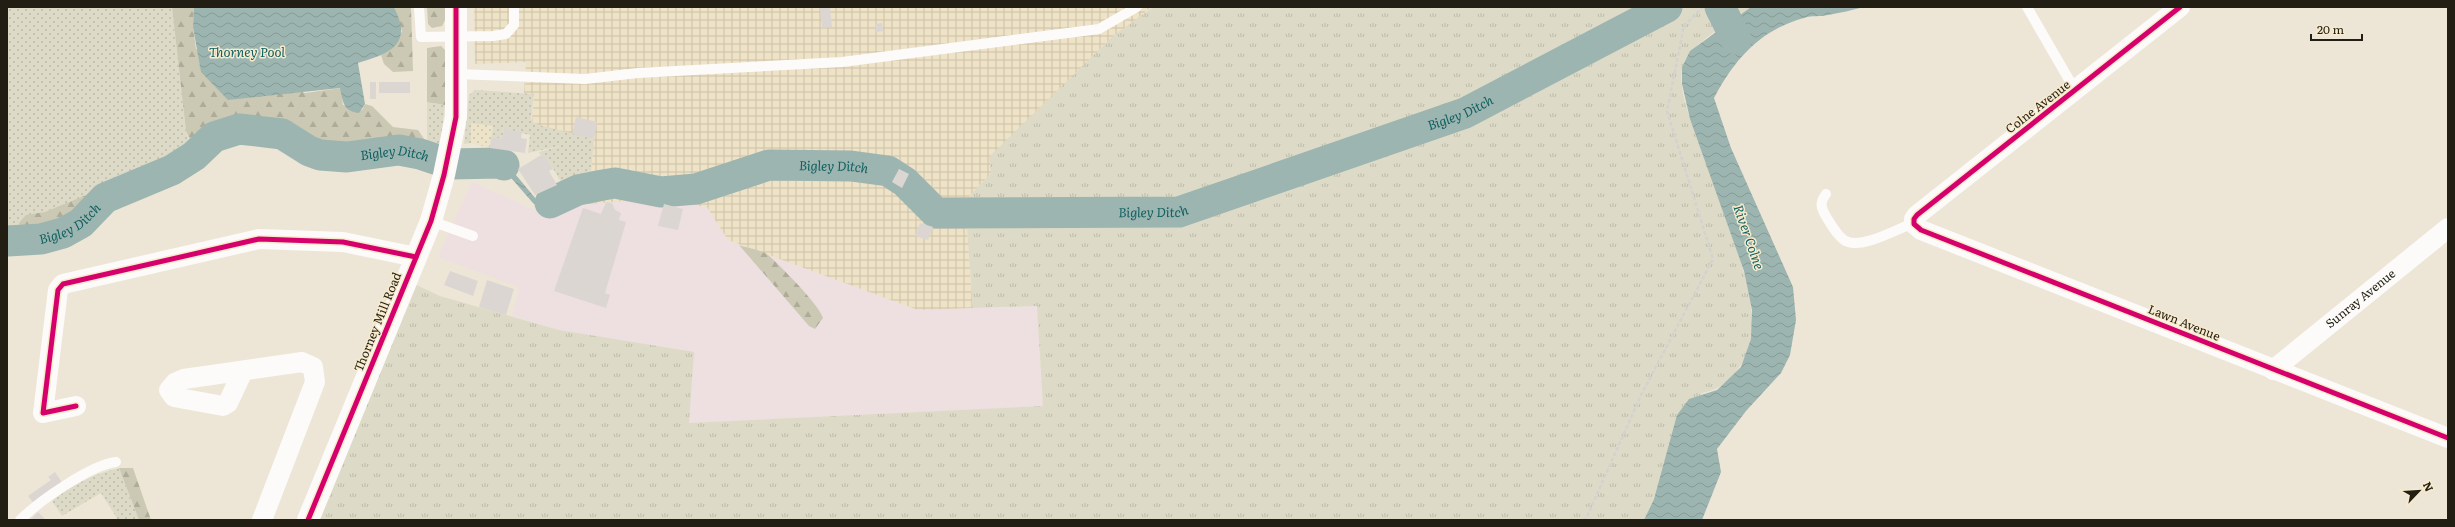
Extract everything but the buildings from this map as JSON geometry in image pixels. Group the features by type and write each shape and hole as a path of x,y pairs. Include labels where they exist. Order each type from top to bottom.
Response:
{"street":[{"name":"Thorney Mill Road","path":"308,520 416,257 430,220 444,175 456,117 456,7"},
{"name":"Colne Avenue","path":"1913,224 1917,215 2180,7"},
{"name":"Lawn Avenue","path":"1913,224 1921,230 2448,438"},
{"name":"Sunray Avenue","path":"2273,370 2448,228"},
{"path":"76,406 43,413 58,290 63,284 259,240 343,242 416,257"},
{"path":"243,371 302,362 313,367 316,375 315,382 262,520"}],"lane":[{"path":"419,7 420,37 493,36 506,34 514,25 514,7"},
{"path":"457,74 585,79 638,73 842,62 1100,29 1137,7"},
{"path":"2027,7 2075,90"},
{"path":"1826,194 1821,200 1821,209 1837,234 1845,241 1857,243 1869,241 1913,224"},
{"path":"430,220 473,236"},
{"path":"20,520 73,480 102,466 116,462"}],"path":[{"path":"1583,520 1586,519 1641,395 1713,259 1667,112 1684,26 1703,7"}],"shaded area":[{"path":"474,7 1153,7 1147,10 965,201 973,308 918,310 728,240 707,207 665,202 626,201 588,204 594,139 541,127 532,122 534,94 524,93 526,62 475,64"},
{"path":"472,182 534,210 626,201 665,202 707,207 728,240 917,310 1037,306 1043,406 689,423 559,330 512,316 519,287 438,257"}],"green space":[{"path":"7,7 172,7 186,131 192,150 168,167 108,193 34,231 10,238 7,235"},
{"path":"172,7 194,7 193,27 196,49 305,93 341,88 343,105 362,110 365,104 372,106 393,127 418,130 427,143 427,153 402,144 380,150 348,153 322,151 308,147 289,133 274,128 252,136 235,135 208,143 196,153 186,131"},
{"path":"394,7 411,7 413,71 393,72 384,64 381,55 389,50 402,31"},
{"path":"427,7 448,7 448,14 442,26 432,28 428,24"},
{"path":"1153,7 1751,7 1711,34 1692,51 1685,60 1681,77 1683,95 1688,113 1734,239 1749,294 1752,318 1749,349 1739,368 1732,376 1718,387 1702,393 1644,520 315,520 408,281 440,296 559,330 694,352 689,423 1043,406 1037,306 973,308 965,201 991,173 989,157 1113,36"},
{"path":"441,46 445,50 445,105 427,102 427,48"},
{"path":"475,90 534,94 531,119 535,124 594,139 590,183 579,183 546,200 535,195 561,182 546,157 543,159 539,152 560,146 528,153 530,135 504,129 502,139 491,137 471,123 471,143 464,144 469,95"},
{"path":"427,102 445,105 439,156 427,153"},
{"path":"96,191 102,196 86,211 51,232 22,233 19,223 26,215 45,212"},
{"path":"739,245 758,250 768,255 799,286 815,304 823,318 815,329 809,326"},
{"path":"119,468 139,520 118,520 101,493 62,516 52,501 84,480"},
{"path":"119,468 133,468 151,520 139,520"}],"sand":[{"path":"471,123 493,126 490,148 471,143"}],"water":[{"name":"Thorney Pool","path":"194,7 394,7 400,22 401,31 400,38 391,49 378,56 358,63 365,104 359,113 347,108 343,102 340,88 228,100 201,72 193,27"},
{"name":"River Colne","path":"1751,7 1864,7 1825,16 1807,17 1788,23 1774,30 1750,48 1740,59 1714,98 1731,148 1793,287 1796,320 1790,355 1781,373 1746,411 1717,449 1721,472 1702,520 1644,520 1654,499 1677,415 1689,399 1717,390 1741,367 1751,339 1752,310 1744,271 1690,119 1682,84 1682,67 1690,51"},
{"path":"463,157 506,163 536,199 550,199 570,185 582,183 590,183 589,191 539,207 533,203 505,171 496,166 461,167"}],"waterway":[{"name":"Bigley Ditch","path":"550,203 578,190 615,183 661,192 696,189 769,165 851,166 888,171 905,182 936,213 1179,212 1465,113 1667,7"},
{"name":"Bigley Ditch","path":"1720,7 1736,39"},
{"name":"Bigley Ditch","path":"8,241 41,239 63,233 81,223 105,198 172,170 194,156 214,137 239,129 282,134 309,151 320,155 347,157 399,150 420,154 450,164 499,163 504,165"}],"cycle path":[{"path":"308,520 431,221 444,175 456,117 456,7"},
{"path":"2180,7 1917,215 1914,219 1914,224 1921,230 2448,438"},
{"path":"76,406 43,413 58,290 63,284 259,239 343,242 416,257"}]}
